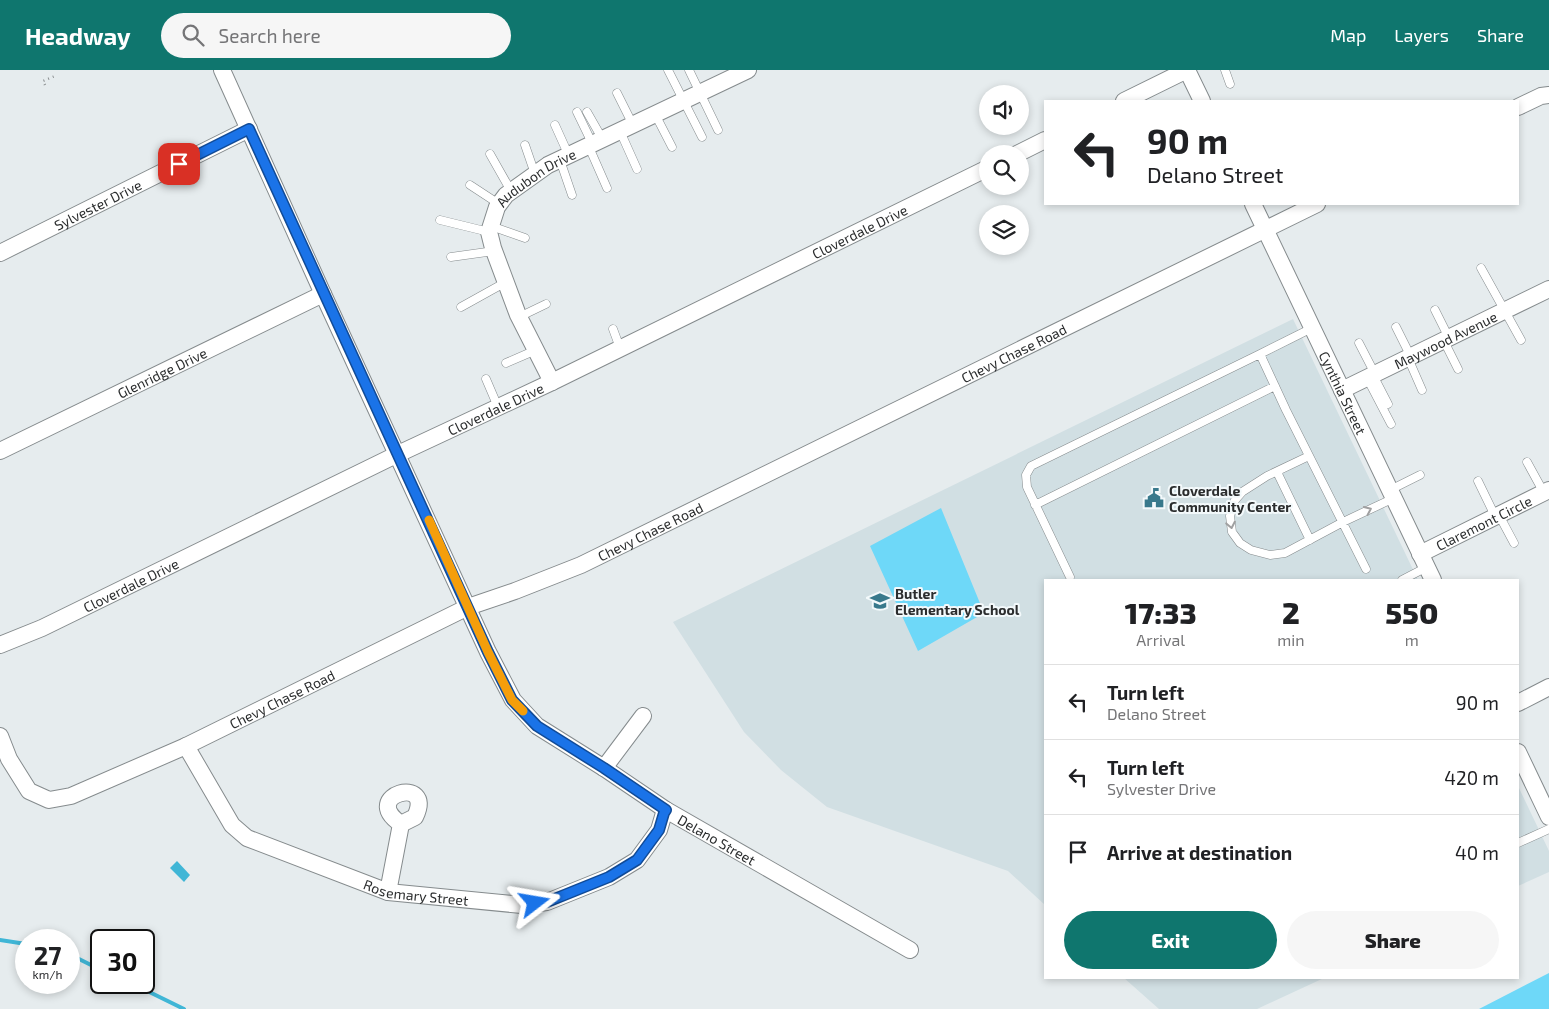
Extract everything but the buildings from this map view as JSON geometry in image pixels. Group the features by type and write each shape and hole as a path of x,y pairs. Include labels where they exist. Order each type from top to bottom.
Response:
{"street":[{"name":"Delano Street","path":"222,70 323,294 512,700 537,726 666,810 910,950"},
{"name":"Audubon Drive","path":"490,229 499,204 511,191 536,174 564,158 748,70"},
{"path":"1126,100 1187,70 1202,100"},
{"path":"1519,106 1548,90"},
{"name":"Sylvester Drive","path":"0,253 249,129"},
{"path":"1029,148 1044,140"},
{"name":"Cloverdale Drive","path":"0,645 42,628 398,454 552,382 979,172"},
{"name":"Cynthia Street","path":"1253,205 1426,567"},
{"name":"Chevy Chase Road","path":"0,736 9,760 29,791 49,800 71,796 186,746 468,607 515,591 580,565 1315,205"},
{"path":"490,229 494,251 519,317 552,382"},
{"name":"Maywood Avenue","path":"1342,390 1549,290"},
{"name":"Glenridge Drive","path":"0,451 323,294"},
{"name":"Claremont Circle","path":"1426,567 1497,516 1547,491"},
{"path":"1519,702 1549,687"},
{"path":"604,768 643,716"},
{"name":"Rosemary Street","path":"186,746 232,825 247,838 388,892 522,905 547,902 609,877 637,860 659,830 666,810"},
{"path":"1519,754 1549,817"},
{"path":"388,892 400,824"}],"lane":[{"path":"668,70 702,137"},
{"path":"689,70 718,130"},
{"path":"1225,70 1230,84"},
{"path":"617,93 637,169"},
{"path":"577,112 595,144"},
{"path":"587,112 607,188"},
{"path":"655,114 672,147"},
{"path":"555,125 572,195"},
{"path":"525,145 536,174"},
{"path":"490,154 511,191"},
{"path":"470,186 499,204"},
{"path":"440,220 490,229 525,238"},
{"path":"451,257 494,251"},
{"path":"1481,268 1521,340"},
{"path":"460,308 506,282"},
{"path":"519,317 546,304"},
{"path":"1435,310 1458,369"},
{"path":"1396,327 1422,390"},
{"path":"1070,577 1027,487 1025,479 1027,471 1031,466 1312,328"},
{"path":"613,329 620,348"},
{"path":"1359,343 1391,424"},
{"path":"506,363 536,350"},
{"path":"1260,354 1366,569"},
{"path":"1372,376 1388,404"},
{"path":"486,379 498,407"},
{"path":"1035,505 1275,386"},
{"path":"1309,456 1242,492 1235,500 1230,516 1232,532 1240,543 1251,550 1270,555 1285,553 1392,494 1420,475"},
{"path":"1527,462 1547,491"},
{"path":"1277,472 1310,540"},
{"path":"1478,481 1514,543"},
{"path":"1404,579 1426,567"},
{"path":"1519,843 1549,829"}],"path":[{"path":"45,85 44,82 55,76"}],"shaded area":[{"name":"Butler Elementary School","path":"1293,319 1418,579 1044,579 1044,904 1008,871 827,807 781,770 744,732 673,622"},
{"path":"941,508 984,613 918,651 870,546"},
{"path":"1519,788 1549,851 1549,872 1519,886"},
{"path":"177,861 190,875 184,882 170,868"},
{"path":"1549,973 1549,1009 1479,1009"},
{"path":"1125,979 1322,979 1257,1009 1159,1009"}],"waterway":[{"path":"0,940 15,942"},
{"path":"80,960 90,964"},
{"path":"153,994 184,1009"}],"slow traffic":[{"path":"429,520 488,652 512,700 523,711"}],"place":[{"name":"Cloverdale Community Center","path":"1154,498"},
{"name":"Butler Elementary School","path":"880,601"}],"route":[{"path":"179,164 249,129 323,294 488,652 512,700 537,726 666,810 659,830 637,860 609,877 547,902 535,903"}]}
